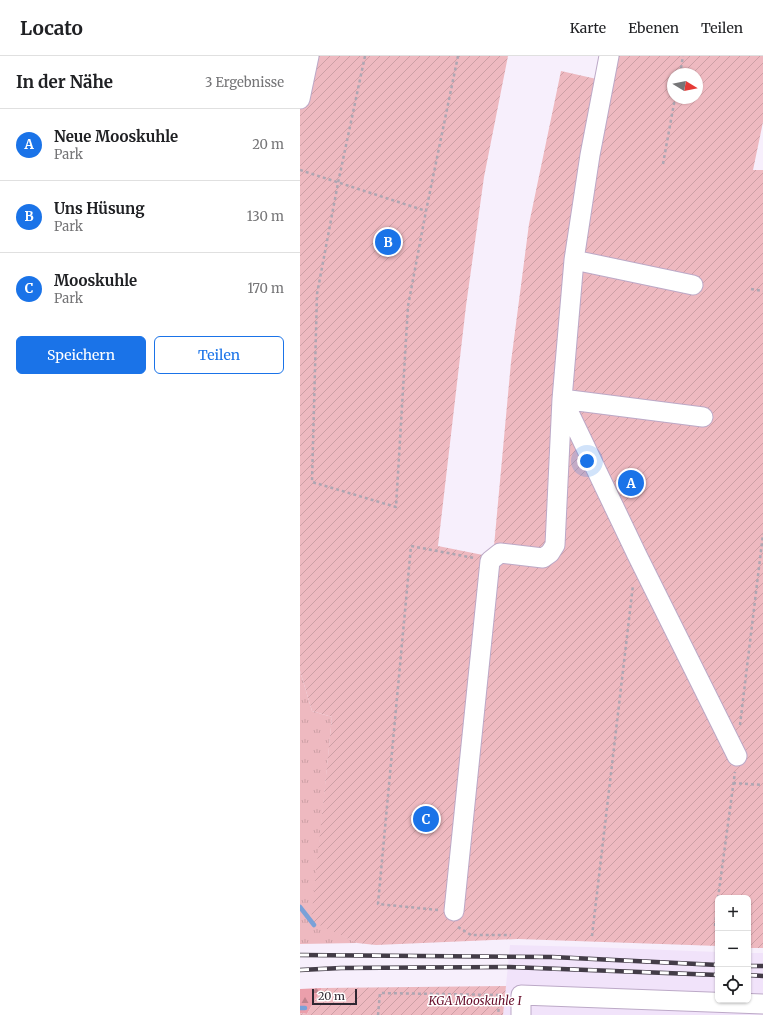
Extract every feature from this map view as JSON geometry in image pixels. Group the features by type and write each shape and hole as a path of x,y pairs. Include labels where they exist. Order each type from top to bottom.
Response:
{"lane":[{"path":"300,99 309,56"},
{"path":"454,911 490,561 500,553 543,558 550,553 555,545 562,399 574,260 590,155 609,56"},
{"path":"574,260 693,285"},
{"path":"562,399 703,417"},
{"path":"562,399 640,562 737,756"},
{"path":"521,1015 521,995 763,1004"}],"path":[{"path":"365,56 316,294 312,482 396,507 408,306 458,56"},
{"path":"681,68 683,56"},
{"path":"663,164 674,104"},
{"path":"300,170 426,211"},
{"path":"751,289 763,291"},
{"path":"719,895 737,756 763,534"},
{"path":"490,561 411,546 378,904 454,911 456,926 471,935 511,935"},
{"path":"592,936 634,584"},
{"path":"733,783 763,785"},
{"path":"378,1015 380,994 500,995 498,1015"}],"shaded area":[{"path":"510,945 715,952 715,1003 751,1003 751,953 763,953 763,1015 503,1015"}],"green space":[{"path":"315,56 508,56 484,177 466,306 438,546 493,557 511,362 529,224 561,71 601,80 578,274 613,56 763,56 763,122 753,170 763,170 763,948 751,948 751,895 715,895 715,946 518,939 376,945 357,943 311,921 332,717 312,711 300,671 300,83"},
{"path":"300,671 312,711 332,717 312,920 357,943 300,944"},
{"name":"KGA Mooskuhle I","path":"506,986 503,1015 300,1015 300,1013 307,1014 322,988"},
{"path":"322,988 307,1014 300,1013 300,989"}],"waterway":[{"path":"300,907 314,925"},
{"path":"300,1008 305,1008"}],"railway":[{"path":"300,955 552,957 715,965"},
{"path":"751,966 763,966"},
{"path":"300,970 341,968 509,967 715,975"},
{"path":"751,975 763,976"}],"place":[{"name":"Uns Hüsung","path":"388,242"},
{"name":"Neue Mooskuhle","path":"631,483"},
{"name":"Mooskuhle","path":"426,819"}]}
